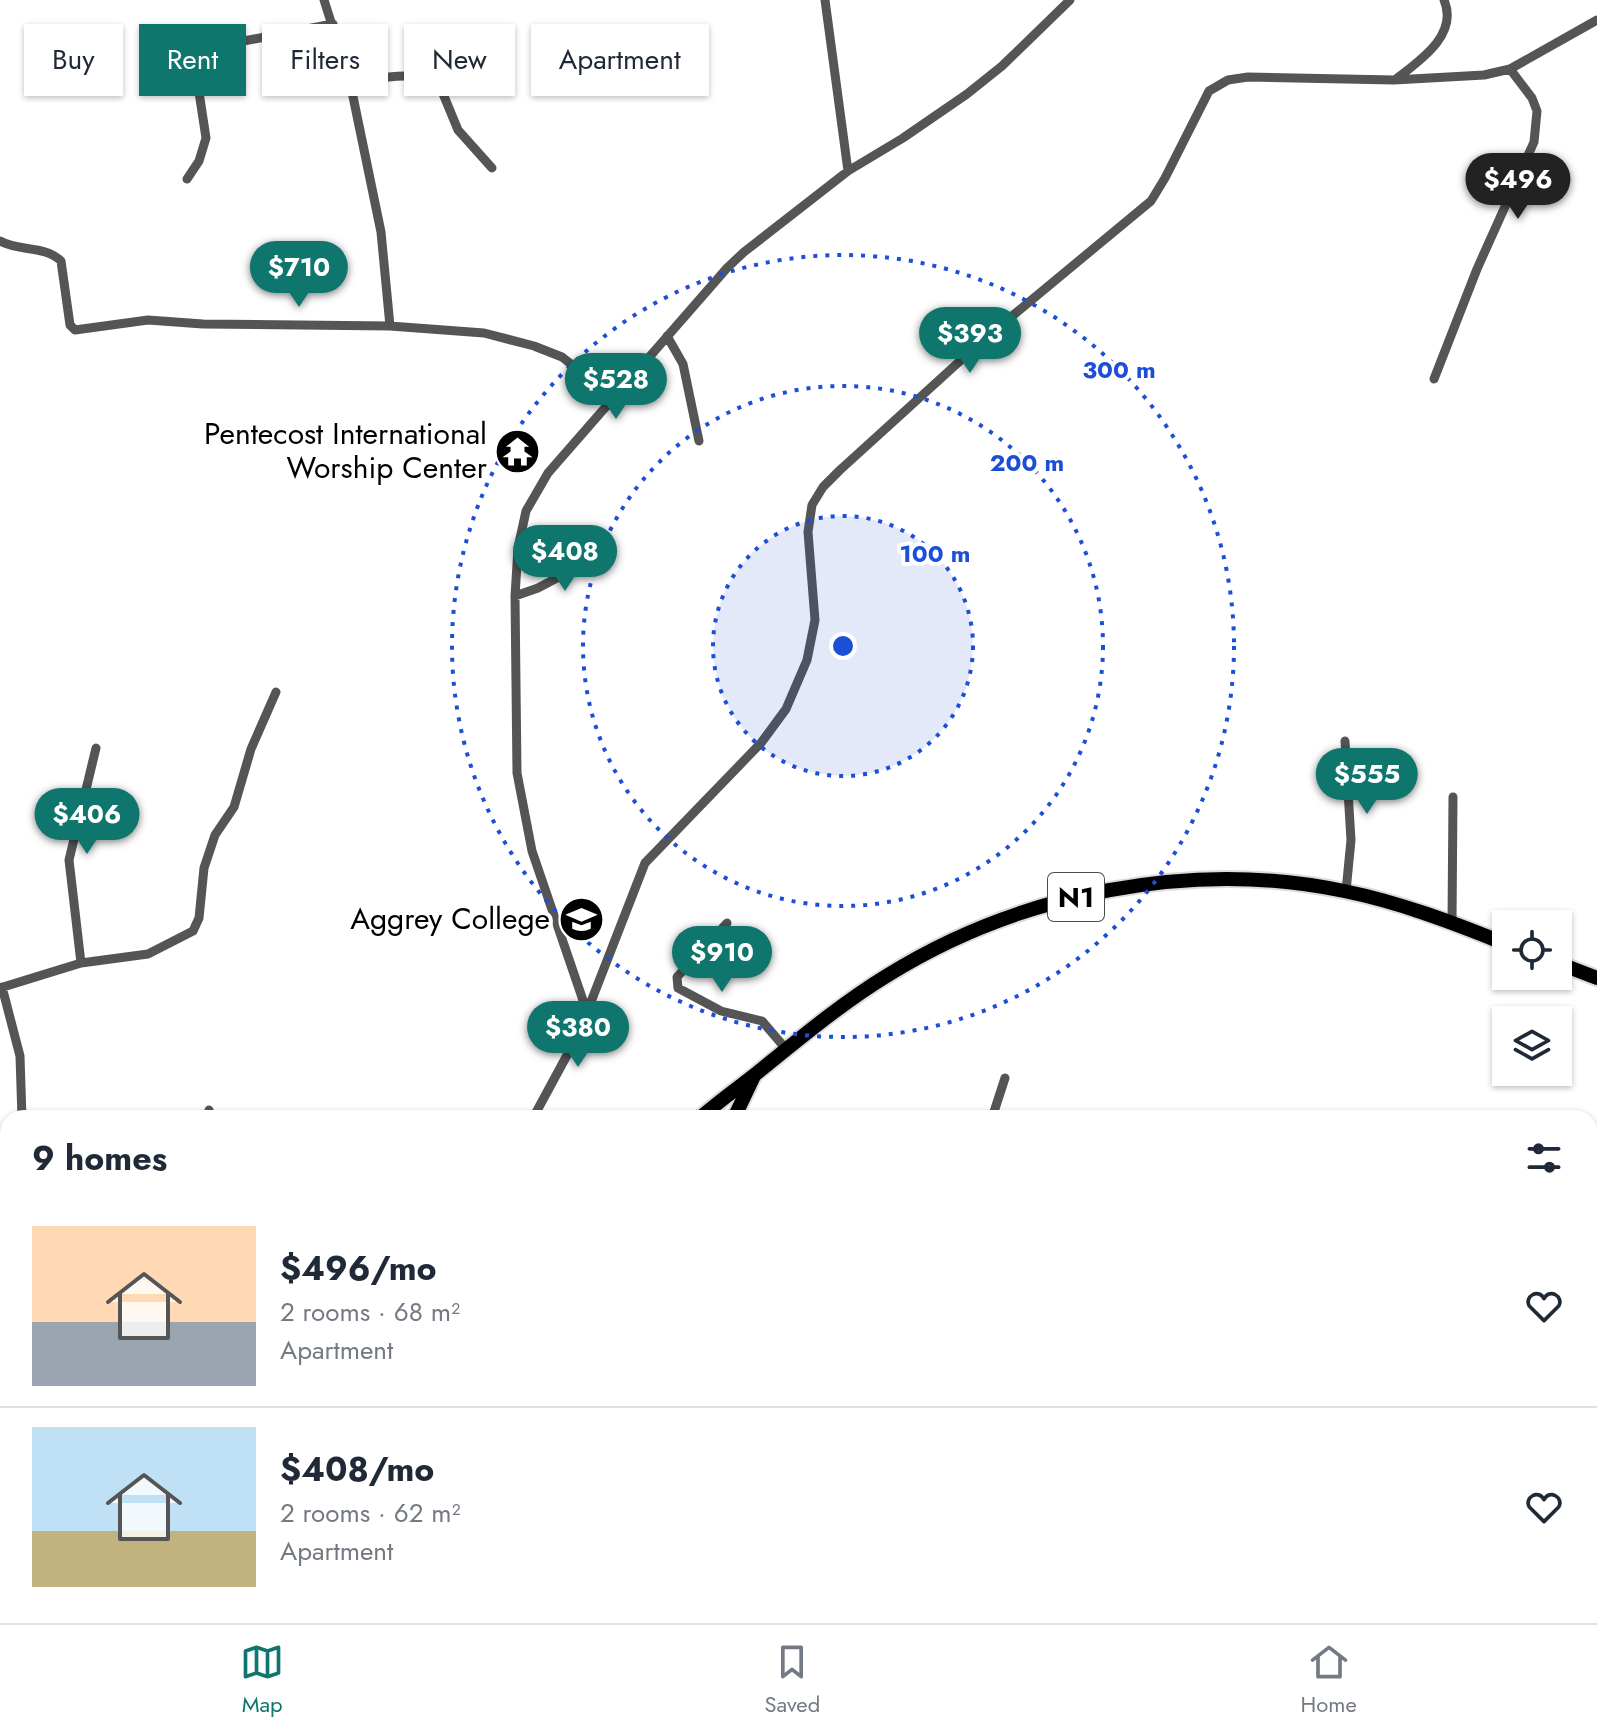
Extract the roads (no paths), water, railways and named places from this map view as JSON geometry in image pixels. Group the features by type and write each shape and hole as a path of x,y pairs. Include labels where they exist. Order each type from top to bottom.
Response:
{"highway":[{"name":"N1","path":"713,1110 786,1049 889,974 953,939 1030,909 1077,896 1192,880 1278,882 1346,891 1452,922 1492,938"},
{"path":"1572,968 1597,978"},
{"path":"738,1110 754,1076"}],"street":[{"path":"324,0 333,24"},
{"path":"825,0 848,171"},
{"path":"587,1012 536,865 516,756 515,596 518,548 526,511 548,473 744,252 848,171 967,94 1002,66 1070,0"},
{"path":"1394,80 1429,54 1440,40 1446,22 1444,0"},
{"path":"537,1110 585,1022 645,863 761,743 792,696 807,660 815,620 808,532 812,505 823,487 982,341 1151,201 1201,102 1216,86 1228,80 1248,77 1394,80 1484,75 1510,69 1597,20"},
{"path":"187,179 199,161 206,138 196,58 202,49 262,38"},
{"path":"1434,379 1477,269 1534,142 1537,111 1532,98 1510,69"},
{"path":"388,79 408,77 434,80 439,84 458,130 492,168"},
{"path":"353,96 381,232 390,326"},
{"path":"0,241 50,253 61,261 70,325 75,330 148,320 203,324 390,326 484,333 562,357 582,370 609,405"},
{"path":"667,336 683,364 699,441"},
{"path":"515,596 538,588 600,555"},
{"path":"22,1110 20,1056 1,988 81,963 148,954 179,940 197,926 204,868 215,835 234,807 251,749 276,692"},
{"path":"1345,741 1351,840 1346,891"},
{"path":"81,963 69,860 96,748"},
{"path":"1452,922 1453,797"},
{"path":"727,923 677,977 678,988 721,1011 762,1021 786,1049"},
{"path":"995,1110 1005,1078"}],"place":[{"name":"Pentecost International Worship Center","path":"518,451"},
{"name":"Aggrey College","path":"581,919"}]}
